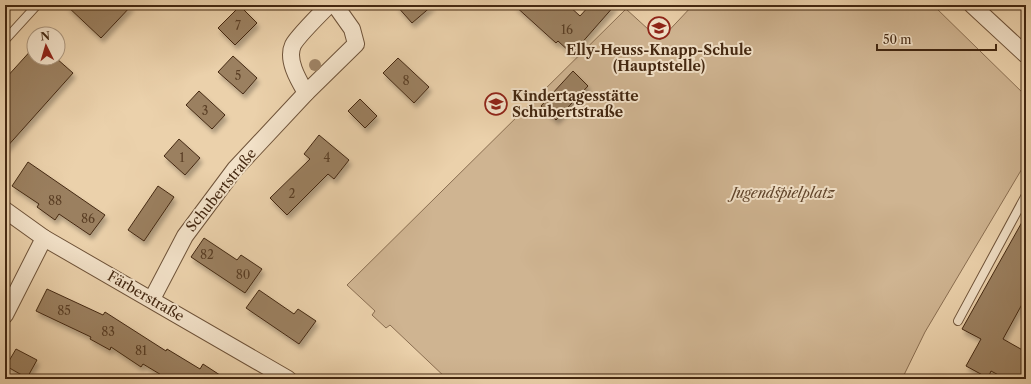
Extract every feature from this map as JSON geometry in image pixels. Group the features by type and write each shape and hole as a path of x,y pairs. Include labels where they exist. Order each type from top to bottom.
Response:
{"street":[{"path":"306,93 292,61 293,46 329,5"},
{"name":"Schubertstraße","path":"152,299 185,236 235,169 306,93 356,44 352,29 335,5"},
{"path":"978,7 1026,55"},
{"name":"Färberstraße","path":"5,210 44,238 152,299 288,379"},
{"path":"5,315 44,238"}],"lane":[{"path":"5,40 37,5"},
{"path":"958,321 1026,195"}],"green space":[{"name":"Jugendspielplatz","path":"693,5 933,5 1026,96 1026,162 925,332 902,379 447,379 390,325 386,328 372,315 375,311 347,285 626,9 660,40"}],"building":[{"path":"66,5 132,5 101,38"},
{"path":"396,5 433,5 412,23"},
{"path":"514,5 568,5 580,16 590,5 615,5 572,54 558,41 556,43"},
{"path":"240,6 257,23 235,45 218,28"},
{"path":"26,56 26,66 65,66 73,73 5,149 5,79"},
{"path":"233,56 257,78 243,94 218,72"},
{"path":"398,58 429,87 414,103 383,73"},
{"path":"573,71 588,86 556,120 541,106"},
{"path":"199,91 225,115 212,129 186,105"},
{"path":"360,99 377,116 365,128 348,111"},
{"path":"319,135 349,160 334,179 328,174 287,215 270,198 310,159 304,154"},
{"path":"179,139 200,158 185,175 164,156"},
{"path":"28,162 105,215 90,235 59,214 55,220 37,207 39,204 12,186"},
{"path":"158,186 174,197 144,241 128,230"},
{"path":"1026,215 1026,297 1003,339 1026,352 1026,379 1006,379 991,371 988,378 966,366 981,339 962,329"},
{"path":"204,238 237,260 241,255 262,269 245,293 191,257"},
{"path":"47,289 103,315 105,312 166,351 167,349 200,369 203,364 226,379 168,379 143,364 141,367 111,347 110,350 90,339 91,337 36,311"},
{"path":"259,290 294,314 298,309 316,321 299,344 246,308"},
{"path":"16,349 37,360 27,378 6,366"}],"place":[{"name":"Elly-Heuss-Knapp-Schule (Hauptstelle)","path":"659,28"},
{"name":"Kindertagesstätte Schubertstraße","path":"496,104"}]}
